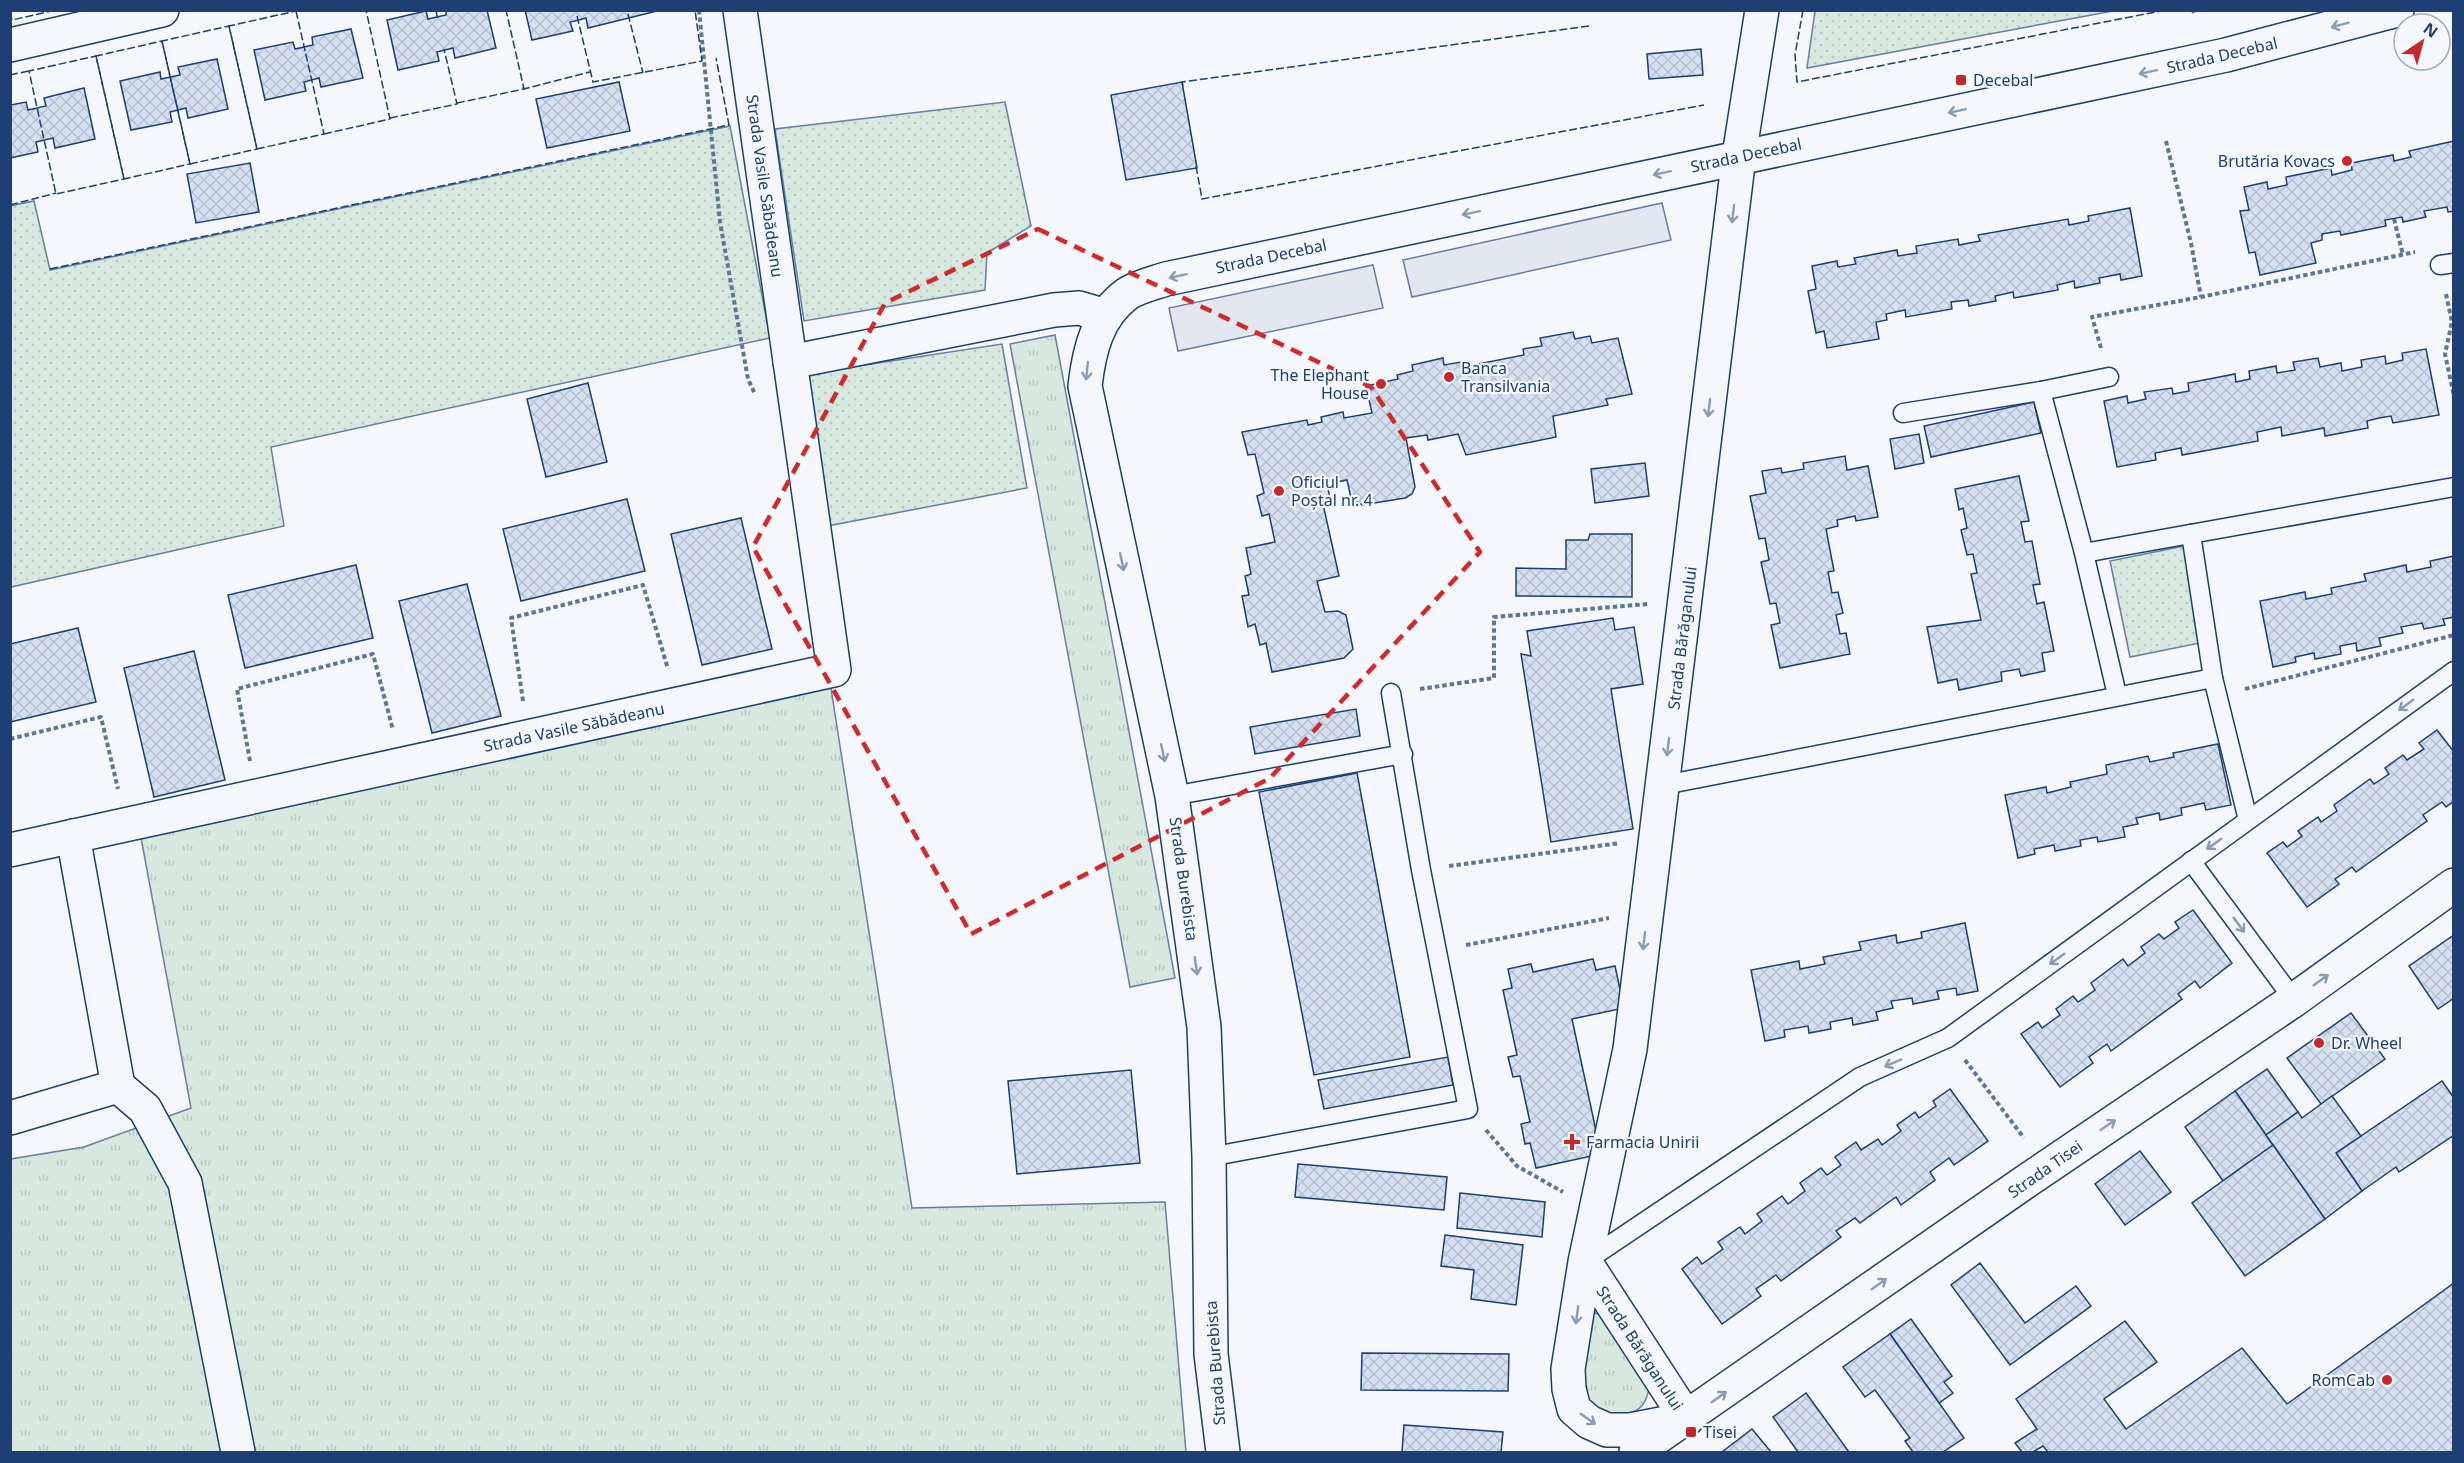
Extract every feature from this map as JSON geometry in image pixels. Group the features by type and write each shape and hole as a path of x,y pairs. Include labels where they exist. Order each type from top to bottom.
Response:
{"street":[{"path":"10,45 162,10"},
{"name":"Strada Vasile Săbădeanu","path":"10,850 834,670 740,10"},
{"name":"Strada Bărăganului","path":"1585,1262 1687,1419 1630,1430 1607,1430 1589,1422 1574,1409 1569,1389 1568,1369 1585,1262 1630,1049 1739,156 1762,10"},
{"name":"Strada Decebal","path":"1106,316 1127,294 1166,279 1739,156 2226,55 2397,10"},
{"path":"790,362 1054,310 1079,308 1106,316"},
{"name":"Strada Burebista","path":"1106,316 1088,361 1085,386 1172,796 1204,1027 1209,1156 1211,1354 1223,1452"},
{"path":"73,836 118,1086 145,1108 185,1183 238,1452"},
{"name":"Strada Tisei","path":"1636,1452 1687,1419 2034,1175 2294,1000 2454,885"},
{"path":"10,1118 118,1086"}],"lane":[{"path":"1903,413 2041,391 2109,377"},
{"path":"2041,391 2084,553 2117,695"},
{"path":"2084,553 2454,487"},
{"path":"2191,534 2213,678 2248,820"},
{"path":"1585,1262 1860,1077 1948,1038 2454,670"},
{"path":"1664,785 2213,678"},
{"path":"1209,1156 1468,1110 1439,951 1421,870 1391,693"},
{"path":"1172,796 1403,754"},
{"path":"2192,861 2294,1000"}],"path":[{"path":"699,10 720,222 748,379 758,399"},
{"path":"2166,141 2191,243 2201,297"},
{"path":"2394,219 2403,255"},
{"path":"2109,377 2092,317 2201,297 2425,249 2447,264 2452,322 2445,354 2454,396"},
{"path":"524,705 511,618 643,585 669,674"},
{"path":"1391,693 1494,678 1494,617 1652,604"},
{"path":"2217,697 2300,673 2454,635"},
{"path":"251,766 237,689 373,654 394,733"},
{"path":"10,739 101,717 120,795"},
{"path":"1421,870 1623,842"},
{"path":"1439,951 1619,916"},
{"path":"1948,1038 2028,1144"},
{"path":"1468,1110 1517,1166 1571,1195"}],"highlighted area":[{"path":"1038,229 1371,387 1480,552 1270,778 971,934 753,547 885,303"}],"green space":[{"path":"1815,10 2113,11 1807,68"},
{"path":"1005,102 1031,226 987,253 985,290 804,321 775,129"},
{"path":"730,126 770,338 271,447 284,526 11,587 10,206 34,201 50,270"},
{"path":"1055,335 1175,978 1130,987 1010,344"},
{"path":"1002,344 1027,488 827,526 806,374"},
{"path":"2184,546 2205,642 2130,657 2110,561"},
{"path":"830,682 912,1208 1165,1202 1186,1452 11,1452 11,1159 84,1147 191,1108 140,832"},
{"path":"1596,1313 1603,1317 1649,1388 1648,1395 1639,1409 1617,1419 1584,1402 1576,1360 1588,1314"}],"shaded area":[{"path":"1662,203 1671,240 1412,297 1403,260"},
{"path":"1373,265 1383,308 1178,351 1169,308"}],"building":[{"path":"446,10 487,10 496,48 455,58 453,48 437,52 439,61 398,70 387,20 426,11 428,19 446,15"},
{"path":"525,10 661,10 588,28 586,18 570,22 573,31 532,40"},
{"path":"351,29 363,78 321,87 319,78 304,82 306,91 265,100 254,50 293,42 295,49 313,45 312,37"},
{"path":"1701,49 1703,75 1649,79 1647,54"},
{"path":"217,59 228,109 188,118 186,108 170,112 172,122 131,130 120,81 160,72 161,79 180,75 178,67"},
{"path":"619,82 630,131 547,148 536,99"},
{"path":"1182,82 1197,168 1126,180 1111,95"},
{"path":"84,88 95,139 55,148 53,138 36,142 38,152 10,158 10,105 26,102 28,110 46,106 44,98"},
{"path":"2454,141 2454,211 2448,212 2447,207 2424,211 2426,217 2403,222 2402,217 2385,220 2386,226 2341,235 2340,231 2322,234 2322,240 2311,243 2316,263 2260,275 2255,252 2249,253 2240,211 2249,210 2244,187 2267,182 2268,189 2287,185 2286,177 2331,168 2332,175 2352,170 2351,163 2393,155 2394,161 2411,157 2409,151"},
{"path":"250,163 259,212 196,223 187,174"},
{"path":"2130,208 2142,276 2121,280 2120,274 2099,278 2100,283 2075,288 2074,281 2057,285 2058,290 2014,298 2013,292 1995,296 1996,301 1969,306 1968,300 1951,302 1952,309 1906,317 1905,310 1886,314 1887,320 1876,322 1879,339 1827,348 1824,331 1816,333 1808,291 1816,289 1812,266 1837,261 1838,267 1856,264 1854,258 1897,250 1898,256 1917,253 1916,246 1958,239 1959,245 1980,241 1978,235 2068,219 2069,225 2089,221 2088,216"},
{"path":"1573,332 1575,339 1590,336 1592,343 1618,338 1632,394 1606,399 1608,405 1553,416 1556,437 1466,455 1458,434 1428,440 1427,435 1406,438 1415,487 1412,494 1405,498 1362,505 1351,498 1347,480 1327,484 1331,503 1323,504 1339,576 1317,581 1325,612 1338,611 1346,615 1353,649 1344,658 1272,672 1266,643 1260,645 1255,624 1248,627 1242,596 1249,595 1245,576 1251,574 1246,548 1275,542 1269,514 1262,516 1257,496 1264,493 1255,454 1248,455 1242,432 1307,420 1308,425 1322,422 1321,417 1343,412 1344,418 1372,413 1366,386 1398,379 1397,375 1413,371 1412,365 1443,358 1444,365 1461,362 1463,367 1524,355 1523,349 1542,346 1540,338"},
{"path":"2426,349 2439,415 2393,423 2391,416 2379,418 2367,421 2368,428 2325,436 2324,428 2282,436 2281,427 2257,432 2258,441 2182,455 2181,448 2155,453 2156,460 2117,467 2104,401 2127,396 2128,403 2146,399 2144,392 2172,388 2173,394 2189,391 2188,383 2235,374 2236,382 2250,379 2249,371 2276,366 2277,373 2295,370 2293,362 2318,358 2320,367 2341,363 2342,371 2362,367 2361,360 2385,356 2386,364 2403,360 2402,353"},
{"path":"588,383 607,462 546,477 527,399"},
{"path":"2034,402 2041,433 1931,457 1924,426"},
{"path":"1919,434 1924,463 1895,469 1890,439"},
{"path":"1845,456 1847,470 1868,466 1878,517 1856,521 1855,516 1837,520 1838,526 1826,529 1834,571 1828,572 1832,593 1838,592 1843,613 1836,615 1840,634 1846,633 1850,654 1780,668 1771,625 1780,623 1776,603 1770,604 1761,562 1769,560 1765,538 1759,539 1750,496 1766,493 1762,471 1781,468 1782,473 1804,469 1803,463"},
{"path":"1645,463 1649,496 1595,503 1591,469"},
{"path":"2019,476 2029,521 2021,522 2025,542 2032,541 2040,584 2033,585 2037,604 2044,602 2054,651 2042,653 2045,671 2021,676 2019,669 2001,672 2002,681 1959,690 1957,679 1938,683 1927,627 1981,620 1971,574 1977,573 1973,554 1967,555 1961,530 1967,528 1963,508 1959,510 1955,489"},
{"path":"627,499 645,571 521,601 503,529"},
{"path":"741,518 772,649 702,665 671,534"},
{"path":"1590,534 1632,534 1632,597 1516,596 1516,568 1566,569 1566,540 1588,540"},
{"path":"2454,556 2454,617 2443,619 2445,625 2424,629 2422,623 2401,627 2403,633 2379,638 2381,646 2357,651 2356,643 2340,646 2341,654 2315,659 2314,653 2295,657 2296,662 2273,667 2260,601 2305,592 2306,599 2332,594 2331,588 2366,581 2364,574 2406,565 2407,572 2431,567 2430,561"},
{"path":"356,565 373,638 245,668 228,595"},
{"path":"467,584 501,716 432,733 399,601"},
{"path":"1613,618 1615,630 1634,627 1643,684 1611,689 1633,829 1551,842 1521,654 1531,656 1527,631"},
{"path":"78,628 96,702 10,722 10,644"},
{"path":"194,651 225,780 154,797 124,668"},
{"path":"1356,709 1360,736 1255,754 1250,727"},
{"path":"2437,730 2454,752 2454,801 2446,807 2442,802 2423,815 2427,821 2356,872 2352,867 2335,879 2339,884 2307,907 2267,853 2283,842 2287,847 2302,836 2298,831 2318,817 2321,822 2337,811 2334,805 2370,779 2374,784 2389,774 2385,768 2403,755 2407,760 2424,749 2419,743"},
{"path":"2218,744 2231,805 2206,810 2204,803 2181,808 2182,815 2160,820 2159,813 2136,818 2138,824 2123,827 2125,837 2098,842 2097,837 2080,840 2081,846 2055,851 2054,845 2034,849 2035,854 2018,858 2005,795 2046,787 2047,793 2071,787 2070,782 2107,774 2106,765 2148,756 2150,762 2174,757 2173,753"},
{"path":"1357,773 1410,1057 1314,1075 1259,792"},
{"path":"2193,910 2232,963 2200,988 2195,981 2178,994 2182,999 2111,1051 2107,1044 2089,1057 2093,1063 2060,1087 2021,1034 2038,1022 2042,1028 2060,1015 2056,1009 2073,996 2078,1002 2095,990 2091,983 2123,959 2128,966 2145,953 2141,947 2159,934 2164,939 2179,928 2175,922"},
{"path":"1965,923 1978,991 1957,995 1956,988 1937,991 1939,999 1913,1004 1912,998 1891,1001 1893,1008 1876,1012 1878,1020 1853,1025 1852,1018 1830,1022 1831,1029 1809,1033 1808,1026 1784,1030 1785,1037 1765,1041 1751,970 1799,961 1800,969 1825,964 1823,957 1861,950 1859,942 1896,935 1897,943 1922,938 1921,932"},
{"path":"2454,935 2454,998 2438,1009 2409,966"},
{"path":"1593,959 1596,970 1615,966 1624,1008 1572,1019 1601,1154 1536,1168 1530,1143 1525,1144 1521,1124 1530,1122 1520,1076 1513,1077 1508,1057 1517,1055 1503,990 1512,988 1508,969 1531,964 1533,972"},
{"path":"2351,1013 2385,1059 2321,1104 2287,1058"},
{"path":"1448,1057 1453,1085 1324,1109 1318,1080"},
{"path":"2267,1069 2298,1112 2266,1135 2235,1091"},
{"path":"1131,1070 1140,1163 1017,1174 1008,1081"},
{"path":"2442,1081 2454,1098 2454,1135 2399,1172 2396,1167 2362,1191 2336,1153"},
{"path":"1950,1089 1988,1141 1954,1165 1949,1158 1930,1172 1935,1180 1901,1205 1896,1197 1860,1223 1855,1218 1836,1231 1841,1237 1781,1281 1776,1275 1756,1289 1761,1296 1722,1324 1682,1269 1697,1257 1702,1264 1723,1249 1718,1242 1740,1227 1745,1234 1762,1221 1757,1214 1782,1196 1788,1204 1805,1191 1800,1183 1821,1168 1827,1175 1841,1165 1835,1157 1856,1142 1861,1150 1878,1139 1882,1145 1901,1131 1897,1125 1915,1112 1919,1118 1936,1106 1933,1101"},
{"path":"2235,1091 2273,1145 2223,1181 2185,1127"},
{"path":"2332,1096 2361,1136 2336,1153 2362,1191 2325,1219 2266,1135 2298,1112 2302,1118"},
{"path":"2273,1145 2325,1219 2245,1276 2192,1203"},
{"path":"2140,1151 2171,1192 2125,1225 2095,1184"},
{"path":"1298,1164 1447,1177 1444,1210 1295,1197"},
{"path":"1460,1193 1545,1202 1542,1237 1457,1228"},
{"path":"1445,1235 1523,1245 1516,1305 1471,1299 1474,1270 1441,1266"},
{"path":"1980,1263 2025,1323 2076,1286 2091,1306 2010,1365 1951,1285"},
{"name":"RomCab","path":"2454,1283 2454,1452 2048,1452 2043,1446 2033,1452 2022,1452 2015,1443 2037,1429 2016,1399 2125,1321 2157,1362 2104,1399 2126,1429 2242,1348 2287,1404"},
{"path":"1911,1319 1952,1376 1944,1382 1953,1393 1939,1403 1890,1334"},
{"path":"1890,1334 1964,1438 1943,1452 1913,1452 1905,1441 1910,1438 1875,1390 1865,1397 1843,1367"},
{"path":"1362,1353 1509,1354 1508,1391 1361,1390"},
{"path":"1806,1393 1849,1452 1798,1452 1773,1417"},
{"path":"1404,1425 1503,1432 1501,1452 1402,1452"},
{"path":"1752,1429 1771,1452 1722,1452"}],"fence":[{"path":"10,12 12,20 56,10"},
{"path":"324,134 390,119 366,10"},
{"path":"436,10 438,21"},
{"path":"457,103 524,89 506,10"},
{"path":"577,16 593,82 702,61 695,10"},
{"path":"1803,10 1795,55 1797,82 2166,10"},
{"path":"296,11 324,134 257,149 229,26 296,11"},
{"path":"628,14 643,73"},
{"path":"229,26 257,149 190,164 162,41 229,26"},
{"path":"1183,86 1182,82 1589,26"},
{"path":"162,41 190,164 124,179 96,56 162,41"},
{"path":"390,118 457,104 444,49"},
{"path":"96,56 124,179 56,194 29,71 96,56"},
{"path":"50,269 729,125 716,58"},
{"path":"10,75 29,71 29,73"},
{"path":"523,87 524,89 590,72"},
{"path":"1196,166 1202,199 1704,105"},
{"path":"10,205 56,193"}],"place":[{"name":"Decebal","path":"1961,80"},
{"name":"Brutăria Kovacs","path":"2347,161"},
{"name":"Banca Transilvania","path":"1449,377"},
{"name":"The Elephant House","path":"1381,384"},
{"name":"Oficiul Poștal nr. 4","path":"1279,491"},
{"name":"Dr. Wheel","path":"2319,1043"},
{"name":"Farmacia Unirii","path":"1572,1142"},
{"name":"RomCab","path":"2387,1380"},
{"name":"Tisei","path":"1691,1432"}]}
